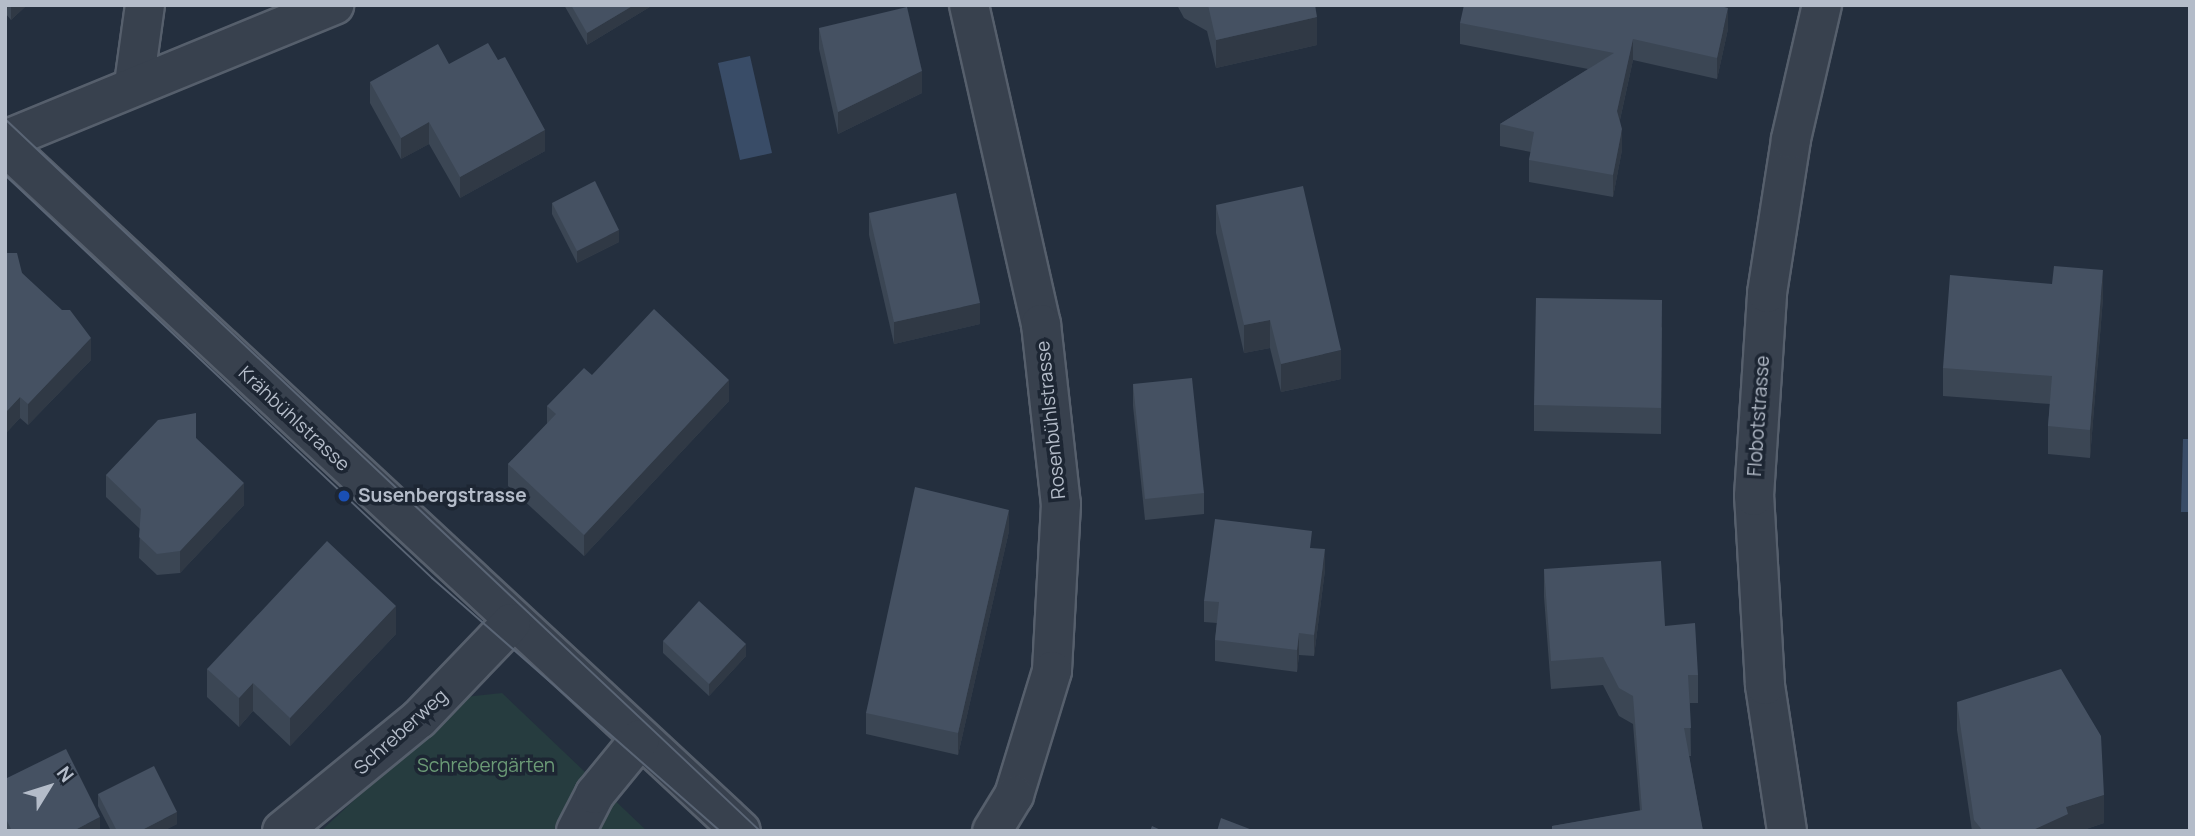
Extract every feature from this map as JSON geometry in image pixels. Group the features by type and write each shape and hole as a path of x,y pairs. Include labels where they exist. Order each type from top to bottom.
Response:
{"street":[{"path":"134,84 145,5"},
{"path":"5,140 134,84 217,58 334,5"},
{"name":"Rosenbühlstrasse","path":"969,5 1041,324 1061,504 1052,671 1014,795 992,831"},
{"name":"Flobotstrasse","path":"1787,831 1765,685 1754,496 1767,293 1791,139 1822,5"},
{"name":"Krähbühlstrasse","path":"5,146 511,623 741,831"},
{"name":"Schreberweg","path":"282,831 419,719 511,623"},
{"path":"576,831 595,794 640,739"}],"green space":[{"name":"Schrebergärten","path":"502,693 647,831 321,831 465,697"}],"water":[{"path":"750,56 772,153 740,160 718,63"},
{"path":"2183,439 2190,439 2190,512 2181,512"}],"building":[{"path":"571,5 634,5 587,33"},
{"path":"1208,5 1315,5 1317,17 1216,40"},
{"path":"1464,5 1717,5 1728,8 1717,58 1633,39 1617,111 1622,129 1613,175 1529,160 1534,132 1500,124 1614,53 1460,23"},
{"path":"907,7 922,71 838,112 819,28"},
{"path":"488,43 498,60 505,57 545,130 460,177 429,122 401,138 370,82 438,44 449,64"},
{"path":"595,181 619,230 577,251 552,203"},
{"path":"1303,186 1341,350 1281,364 1270,320 1244,325 1216,205"},
{"path":"956,193 980,303 894,322 869,213"},
{"path":"5,253 17,253 22,273 62,310 70,310 91,338 28,404 20,397 6,412"},
{"path":"2054,266 2103,270 2090,430 2048,426 2052,376 1943,368 1950,275 2052,284"},
{"path":"1536,298 1662,300 1661,408 1534,405"},
{"path":"654,309 729,380 584,535 508,464 556,414 547,406 584,368 592,375"},
{"path":"1192,378 1204,493 1145,499 1133,384"},
{"path":"196,413 196,438 244,483 180,551 157,554 139,537 141,509 106,475 158,420"},
{"path":"915,487 1009,510 958,733 866,713"},
{"path":"1215,519 1312,531 1310,548 1325,549 1314,635 1299,633 1297,650 1215,640 1219,602 1204,601"},
{"path":"327,541 396,606 290,718 253,683 239,698 207,669"},
{"path":"1661,561 1665,626 1695,623 1698,675 1688,675 1691,728 1684,728 1703,831 1552,831 1552,826 1642,810 1633,696 1619,688 1603,657 1551,661 1544,569"},
{"path":"699,601 746,644 709,684 663,641"},
{"path":"2061,669 2101,736 2104,795 2066,807 2068,814 2031,831 1983,831 1974,820 1957,702"},
{"path":"66,749 100,817 73,831 12,831 5,817 5,779"},
{"path":"154,766 177,812 140,831 117,831 98,794"},
{"path":"1221,818 1255,831 1217,831"},
{"path":"1152,826 1163,831 1150,831"}],"tram line":[{"path":"5,119 760,831"},
{"path":"5,175 432,578 720,831"}],"place":[{"name":"Susenbergstrasse","path":"344,496"}]}
